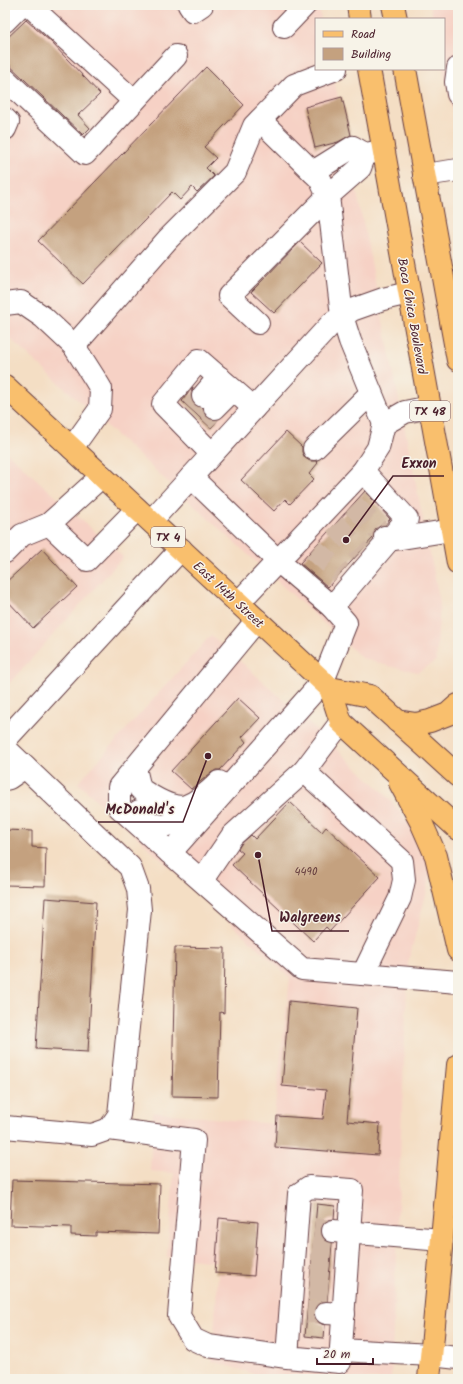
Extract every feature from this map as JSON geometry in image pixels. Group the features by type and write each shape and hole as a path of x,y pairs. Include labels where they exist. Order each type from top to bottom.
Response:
{"main road":[{"path":"393,5 396,18"},
{"name":"Boca Chica Boulevard","path":"369,70 374,152 409,293 458,563"},
{"path":"405,70 424,175 451,279 458,360"},
{"name":"East 14th Street","path":"5,386 327,684 341,722"},
{"path":"327,684 370,696 458,776"},
{"path":"396,721 416,724 430,721 448,714 458,705"},
{"path":"341,722 458,829"},
{"path":"392,768 421,822 436,856 458,950"},
{"path":"429,1379 442,1240 452,1204 458,1065"}],"lane":[{"path":"5,21 21,5"},
{"path":"29,5 134,101"},
{"path":"189,5 193,11 202,5"},
{"path":"284,27 305,5"},
{"path":"5,79 85,154 176,56"},
{"path":"458,68 456,82 458,94"},
{"path":"74,346 168,239 202,203 235,172 254,126 294,85 333,70"},
{"path":"5,119 8,122 5,129"},
{"path":"238,602 278,561 307,543 347,499 378,448 384,424 350,341 342,316 328,196 320,179 260,120"},
{"path":"258,323 229,296 328,196 360,168 374,152 353,147 313,172"},
{"path":"424,175 458,170"},
{"path":"49,524 87,560 192,477 332,323 352,310 383,299 409,293"},
{"path":"5,304 21,302 42,317 74,346 95,378 100,389 100,409 72,448"},
{"path":"197,414 163,404 199,360 254,408"},
{"path":"197,414 226,383"},
{"path":"314,449 371,393"},
{"path":"384,424 405,412 430,407"},
{"path":"197,414 212,454"},
{"path":"332,608 347,579 384,536 407,519 363,471"},
{"path":"7,546 22,535 49,524 102,476"},
{"path":"170,853 269,741 327,684 346,623 332,608 278,561 192,477"},
{"path":"384,536 452,530"},
{"path":"5,740 181,549"},
{"path":"257,620 119,787 119,806 170,853 302,968 458,982"},
{"path":"202,880 232,836 304,771 341,722"},
{"path":"135,768 140,789 164,802 186,806 209,792 250,748 269,741"},
{"path":"5,748 130,867 138,889 140,910 119,1115 109,1129"},
{"path":"5,779 9,778 24,767"},
{"path":"304,771 402,861 404,880 400,898 363,974"},
{"path":"5,1127 92,1135 109,1129 194,1140 179,1316 193,1339 208,1346 287,1357 340,1362 342,1350 317,1312 321,1260"},
{"path":"321,1260 442,1240"},
{"path":"287,1357 317,1312 321,1260"},
{"path":"342,1350 458,1358"}],"shaded area":[{"path":"13,5 319,5 321,18 315,18 315,70 332,70 440,603 436,661 418,672 388,666 362,658 5,334 5,13"},
{"path":"430,5 458,5 458,137 443,70 445,70 445,18 433,18"},
{"path":"5,451 123,557 5,688"},
{"path":"211,635 385,794 436,856 408,963 391,1379 271,1379 212,1361 219,1262 167,1257 174,1173 150,1171 153,1112 273,1124 290,978 78,783"}],"building":[{"path":"26,20 51,42 100,94 78,115 90,128 83,135 5,61 5,40"},
{"path":"206,67 244,105 204,147 216,158 206,168 214,176 197,192 192,187 180,200 172,192 83,284 38,241"},
{"path":"342,97 351,135 338,142 315,148 305,107"},
{"path":"300,242 322,263 274,313 251,292"},
{"path":"193,387 191,400 195,405 203,408 203,412 206,417 212,420 218,420 211,428 182,401"},
{"path":"286,432 302,447 302,452 305,458 318,463 309,474 314,479 290,504 285,499 274,511 241,480"},
{"path":"365,491 390,519 385,525 375,529 373,538 328,587 300,563"},
{"path":"42,549 77,587 33,628 5,598 5,583"},
{"path":"238,698 260,718 242,737 246,742 220,770 216,770 211,773 191,789 171,771"},
{"path":"290,802 322,832 326,827 380,877 330,931 326,927 313,941 232,865 243,853 238,849 241,844 251,835 255,839"},
{"path":"5,830 32,831 32,847 46,848 45,886 5,885"},
{"path":"45,898 96,902 88,1052 36,1049"},
{"path":"175,947 225,948 224,1013 220,1012 218,1097 172,1096"},
{"path":"289,1001 357,1008 347,1121 380,1124 378,1155 275,1147 277,1116 323,1119 326,1090 282,1086"},
{"path":"12,1180 160,1184 158,1234 96,1232 96,1236 71,1235 71,1227 10,1225"},
{"path":"317,1204 335,1206 334,1219 328,1220 323,1224 321,1230 322,1237 326,1241 332,1243 327,1301 320,1302 316,1306 314,1312 315,1319 319,1323 325,1325 324,1338 305,1336"},
{"path":"219,1218 258,1222 254,1276 215,1273"}],"tunnel":[{"path":"191,409 203,396"},
{"path":"203,420 215,408"},
{"path":"353,505 379,531"},
{"path":"335,524 360,552"},
{"path":"313,549 341,573"},
{"path":"314,1229 333,1231"},
{"path":"312,1249 331,1251"},
{"path":"311,1269 329,1271"},
{"path":"309,1289 328,1291"},
{"path":"307,1312 326,1313"}],"place":[{"name":"Exxon","path":"346,540"},
{"name":"McDonald's","path":"208,756"},
{"name":"Walgreens","path":"258,855"}]}
